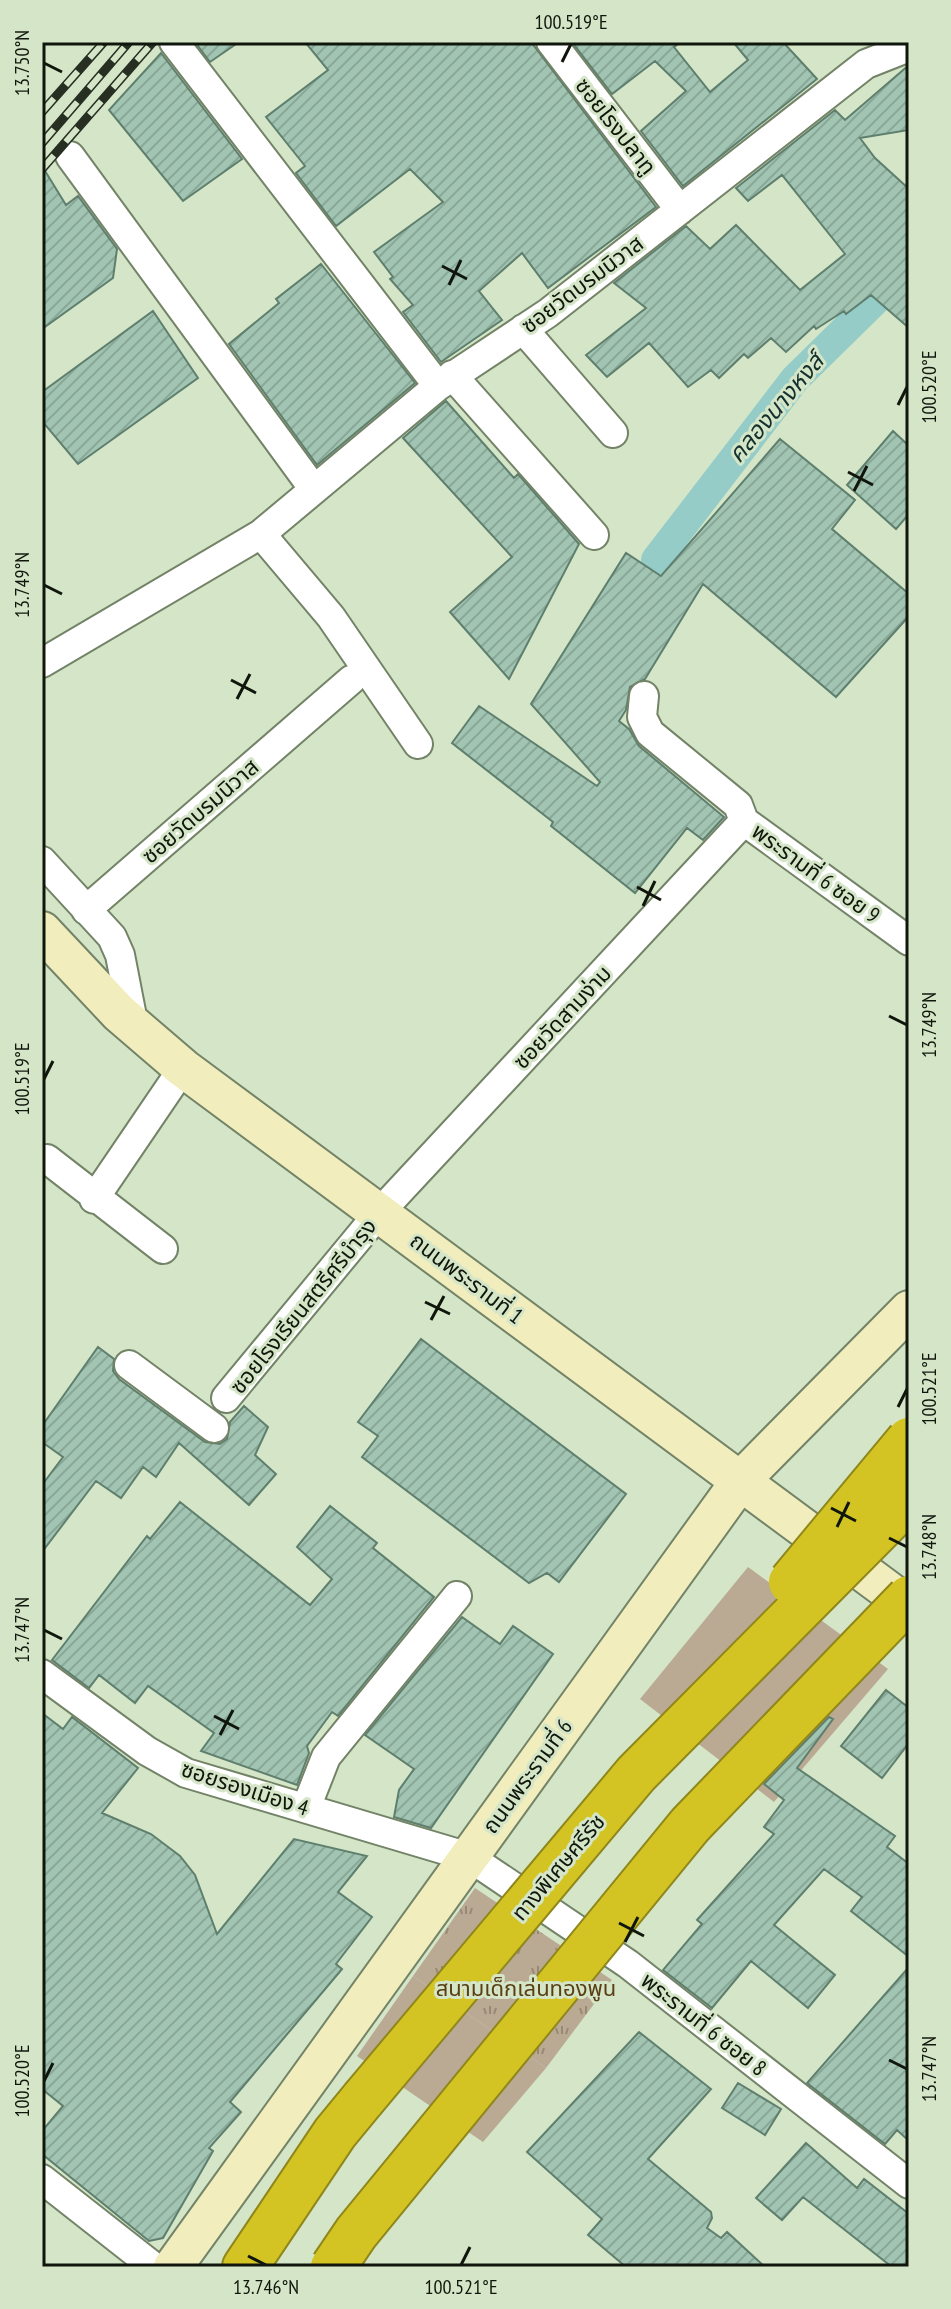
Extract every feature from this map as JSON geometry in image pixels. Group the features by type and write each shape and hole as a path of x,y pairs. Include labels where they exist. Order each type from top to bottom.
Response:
{"highway":[{"path":"636,1774 909,1440"},
{"name":"ทางพิเศษศรีรัช","path":"245,2267 335,2133 636,1774 909,1499"},
{"path":"333,2267 366,2221 690,1825 909,1598"}],"main road":[{"name":"ถนนพระรามที่ 1","path":"42,931 106,1000 183,1068 909,1606"},
{"name":"ถนนพระรามที่ 6","path":"173,2267 741,1480 909,1310"}],"street":[{"path":"174,42 445,380 594,535"},
{"name":"ซอยโรงปลาทู","path":"551,42 680,210"},
{"name":"ซอยวัดบรมนิวาส","path":"42,663 261,534 445,380 548,313 866,64 909,47"},
{"path":"70,156 313,488"},
{"path":"523,329 613,433"},
{"path":"261,534 331,617 418,744"},
{"name":"ซอยวัดบรมนิวาส","path":"86,910 351,680"},
{"name":"พระรามที่ 6 ซอย 9","path":"644,696 642,717 650,733 738,805 744,821 909,941"},
{"name":"ซอยวัดสามง่าม","path":"379,1213 744,821"},
{"path":"42,861 112,937 120,955 134,1027"},
{"path":"94,1199 183,1068"},
{"path":"47,1159 94,1199 163,1249"},
{"name":"ซอยโรงเรียนสตรีศรีบำรุง","path":"226,1398 379,1213"},
{"path":"129,1365 214,1428"},
{"path":"306,1808 326,1757 457,1596"},
{"name":"ซอยรองเมือง 4","path":"42,1674 147,1751 186,1773 469,1857"},
{"name":"พระรามที่ 6 ซอย 8","path":"469,1857 628,1964 909,2184"},
{"path":"42,2179 154,2267"}],"green space":[{"path":"748,1567 888,1669 774,1802 640,1699"},
{"name":"สนามเด็กเล่นทองพูน","path":"475,1888 612,1980 546,2068 413,1976"},
{"path":"413,1976 546,2068 483,2142 357,2056"}],"building":[{"path":"195,42 239,42 210,62"},
{"path":"305,42 531,42 656,207 548,288 522,253 479,291 502,320 441,362 403,312 413,305 390,279 393,277 374,252 443,202 410,169 336,226 296,173 305,166 266,117 328,70"},
{"path":"572,42 681,42 674,47 710,92 748,60 733,42 783,42 817,79 683,186 641,131 686,91 655,61 612,94"},
{"path":"161,53 242,159 183,201 109,110"},
{"path":"909,65 909,130 860,138 875,158 909,189 909,328 871,295 846,314 844,311 816,329 814,326 786,352 771,338 748,358 744,354 719,378 711,370 688,387 649,343 607,377 586,355 646,308 614,283 686,226 710,249 736,225 800,290 845,254 782,175 748,201 736,188 835,110 845,120"},
{"path":"42,166 66,205 78,196 117,249 113,278 42,329"},
{"path":"321,264 415,383 317,465 229,344 279,303 276,299"},
{"path":"153,311 198,378 78,464 42,421 42,392"},
{"path":"446,401 514,478 518,474 579,544 509,679 450,612 512,557 403,438"},
{"path":"893,431 909,446 909,514 896,529 847,485"},
{"path":"780,439 855,500 832,529 909,594 909,616 836,697 703,584 645,679 630,687 626,710 619,721 629,729 639,746 724,817 703,840 687,828 635,893 551,826 553,822 452,743 479,706 597,786 600,782 531,704 626,553 661,576"},
{"path":"421,1339 626,1494 559,1582 547,1573 529,1583 362,1457 378,1436 358,1422"},
{"path":"98,1347 114,1359 113,1371 119,1379 205,1442 220,1444 227,1439 230,1422 244,1406 268,1427 255,1455 276,1474 249,1505 179,1443 156,1477 143,1467 121,1498 96,1481 42,1552 42,1485 63,1457 42,1442 42,1426"},
{"path":"180,1502 310,1605 332,1579 297,1547 330,1506 377,1543 373,1548 434,1597 338,1716 332,1712 307,1746 309,1753 297,1785 201,1751 214,1733 148,1686 135,1703 99,1675 89,1688 52,1660 147,1536 150,1539"},
{"path":"462,1617 500,1644 513,1626 553,1654 431,1828 394,1817 399,1790 414,1769 365,1735"},
{"path":"886,1690 909,1708 909,1743 882,1778 841,1746"},
{"path":"42,1713 63,1729 72,1717 138,1768 102,1813 151,1834 180,1856 195,1875 217,1934 294,1839 367,1856 338,1892 372,1917 336,1964 342,1969 230,2102 241,2112 209,2148 213,2151 163,2238 149,2241 42,2154 42,2131 63,2106 42,2089"},
{"path":"829,1717 833,1719 797,1768 895,1836 887,1847 909,1864 909,1957 851,1911 862,1897 824,1869 774,1925 835,1975 808,2008 751,1961 712,2008 663,1970 702,1924 697,1920 774,1834 764,1827 784,1800 764,1784"},
{"path":"909,1967 909,2141 897,2130 885,2144 807,2083"},
{"path":"639,2032 711,2089 648,2159 711,2212 712,2218 707,2228 721,2238 727,2232 765,2267 626,2267 588,2235 602,2219 527,2152"},
{"path":"738,2083 781,2109 765,2135 722,2108"},
{"path":"806,2143 857,2188 864,2179 909,2214 909,2267 892,2267 803,2197 782,2220 756,2198"}],"waterway":[{"name":"คลองนางหงส์","path":"656,560 795,379 909,267"}],"railway":[{"path":"42,112 104,42"},
{"path":"42,143 129,42"},
{"path":"42,169 153,42"}]}
